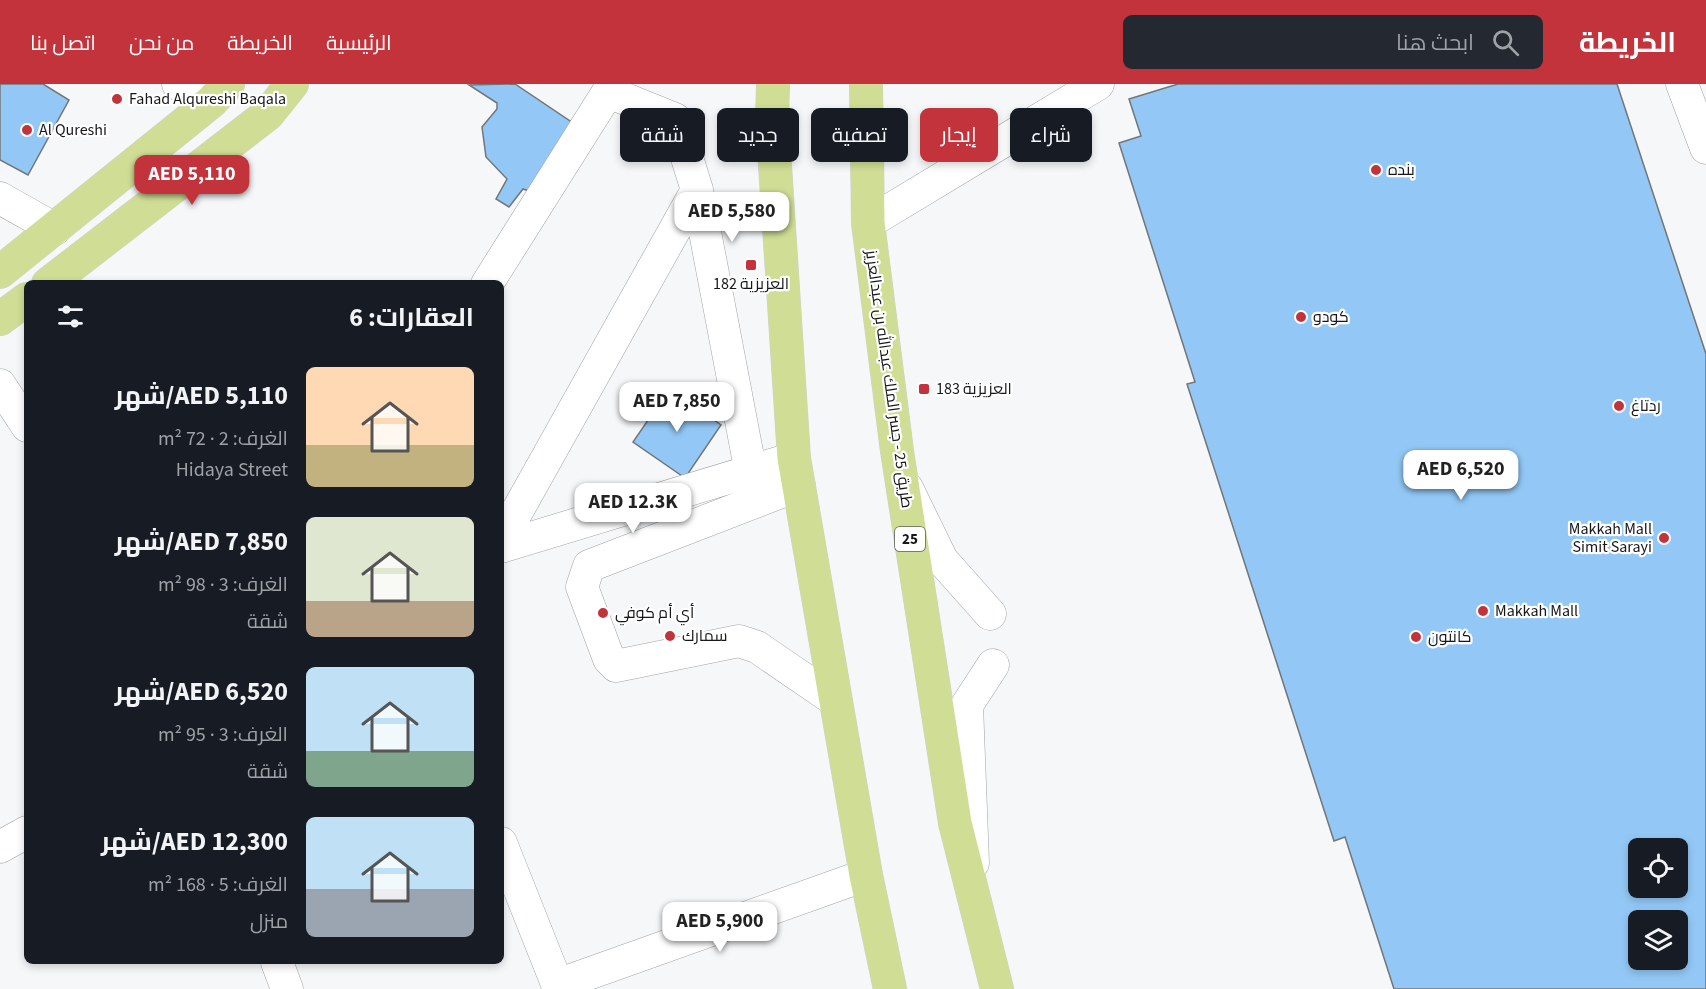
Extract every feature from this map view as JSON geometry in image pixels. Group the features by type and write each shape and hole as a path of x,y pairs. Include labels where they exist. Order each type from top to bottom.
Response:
{"main road":[{"path":"53,280 268,114 292,84"},
{"path":"773,84 772,119 796,471 866,875 890,989"},
{"name":"طريق 25 - جسر الملك عبدالله بن عبدالعزيز","path":"866,84 868,223 900,474 955,823 997,989"},
{"path":"0,272 219,93"},
{"path":"0,319 24,301"}],"street":[{"path":"178,84 219,93"},
{"path":"868,223 1098,84"},
{"path":"1682,84 1706,148"},
{"path":"490,280 610,88 675,119 697,190 751,473"},
{"path":"504,535 697,190"},
{"path":"0,198 55,229"},
{"path":"0,385 24,421"},
{"path":"504,546 751,473 796,471"},
{"path":"796,471 589,566 582,587 609,659 616,666 739,641 757,647 836,701"},
{"path":"900,474 942,560 990,614"},
{"path":"974,900 967,705 993,665"},
{"path":"0,847 24,834"},
{"path":"504,851 558,987 866,875"},
{"path":"278,964 287,989"}],"building":[{"name":"Al Qureshi","path":"0,84 43,84 69,100 28,175 0,160"},
{"path":"515,84 573,123 532,192 523,189 509,207 496,199 507,179 486,157 482,127 497,109 497,103 469,85"},
{"name":"Makkah Mall","path":"1178,84 1617,84 1706,354 1706,989 1394,989 1345,837 1334,841 1187,384 1195,382 1119,143 1141,136 1129,99"},
{"path":"670,388 721,425 685,478 633,442"}],"place":[{"name":"Fahad Alqureshi Baqala","path":"117,99"},
{"name":"Al Qureshi","path":"27,130"},
{"name":"بنده","path":"1376,170"},
{"name":"العزيزية 182","path":"751,265"},
{"name":"كودو","path":"1301,317"},
{"name":"العزيزية 183","path":"924,389"},
{"name":"ردتاغ","path":"1619,406"},
{"name":"Makkah Mall Simit Sarayi","path":"1664,538"},
{"name":"Makkah Mall","path":"1483,611"},
{"name":"أي أم كوفي","path":"603,613"},
{"name":"سمارك","path":"670,636"},
{"name":"كانتون","path":"1416,637"}]}
